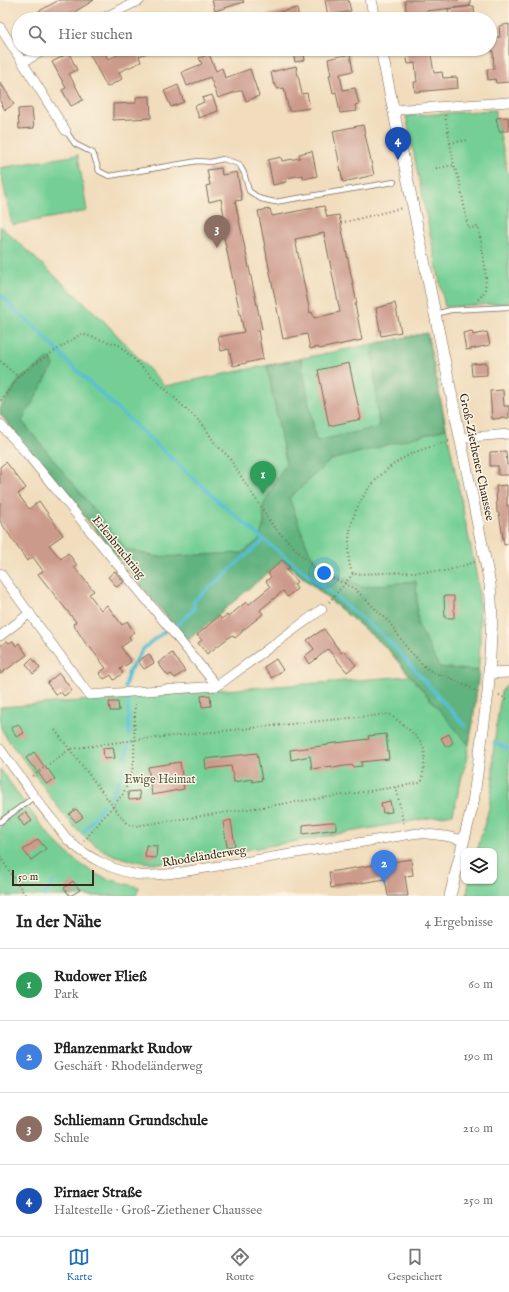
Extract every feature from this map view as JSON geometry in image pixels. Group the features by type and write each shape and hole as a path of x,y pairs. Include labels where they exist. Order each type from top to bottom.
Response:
{"street":[{"path":"115,12 140,0"},
{"path":"371,0 373,12"},
{"path":"0,27 12,45"},
{"path":"19,56 66,131"},
{"path":"23,62 34,56"},
{"name":"Groß-Ziethener Chaussee","path":"382,56 490,584 492,617 490,673 474,796 450,896"},
{"path":"394,111 509,102"},
{"name":"Erlenbruchring","path":"0,424 32,460 218,686"},
{"path":"460,438 509,434"},
{"path":"0,573 89,695 218,686 322,609"},
{"path":"0,636 30,613"},
{"path":"490,673 509,672"},
{"name":"Rhodeländerweg","path":"0,749 34,797 68,839 96,860 123,871 139,875 156,875 201,869 418,833 463,840"}],"lane":[{"path":"66,131 75,144 93,153 99,171 109,176 198,161 210,162 223,159 240,164 249,191 261,199 274,202 394,182"},
{"path":"435,314 451,310 509,307"},
{"path":"0,822 34,797"}],"path":[{"path":"444,106 454,165 460,183 468,228 478,227 486,278 485,290 482,296 475,302 469,304 468,309"},
{"path":"450,142 468,140"},
{"path":"432,169 454,165"},
{"path":"341,223 405,208"},
{"path":"0,402 18,377 29,368 81,334 119,345 204,426 216,445 228,456 272,526 319,573 355,589 389,622 407,648 426,668 434,673 451,678 479,692"},
{"path":"0,361 18,377"},
{"path":"353,574 349,565 349,531 359,504 374,482 389,468 409,456 460,438"},
{"path":"332,598 353,574 446,570 485,558"},
{"path":"78,848 123,794 130,779 134,762 135,692"},
{"path":"499,695 509,700"},
{"path":"33,776 70,749 134,740 389,714 406,727 421,742 424,750 422,781 396,787 135,826 126,823 113,807 70,749 55,730"},
{"path":"396,787 405,835"},
{"path":"0,857 26,896"}],"green space":[{"path":"495,110 509,179 509,303 445,307 406,116"},
{"path":"78,155 87,211 12,225 0,168"},
{"name":"Ewige Heimat","path":"0,226 102,319 165,386 427,333 477,578 479,602 480,649 476,696 465,767 453,814 171,863 162,863 127,859 103,850 81,834 62,813 1,728 0,707 410,676 386,647 282,560 187,641 0,414"},
{"path":"427,333 446,429 331,460 289,498 309,551 320,568 332,572 362,587 416,581 418,625 439,667 479,671 469,745 386,647 283,560 187,641 1,415 0,409 20,379 50,358 54,365 22,421 126,549 157,557 242,553 259,540 264,523 263,506 286,463 267,366 301,359 316,441 379,427 372,344"},
{"path":"509,683 509,896 467,896 469,884 497,884 497,848 478,848 489,808 493,780 493,753 501,692"},
{"path":"0,769 44,828 69,855 100,876 139,887 136,896 0,896"}],"building":[{"path":"59,0 94,0 74,12 38,12"},
{"path":"212,0 243,0 244,2 215,11"},
{"path":"325,0 348,0 351,11 327,12"},
{"path":"405,0 470,0 470,6 426,12 406,12"},
{"path":"474,6 474,12 448,12 448,9"},
{"path":"297,8 298,12 279,12"},
{"path":"509,24 509,82 496,83 495,79 488,80 487,69 494,69 493,56 497,56 497,37 500,37 499,26"},
{"path":"63,56 70,56 77,70 69,74 83,100 71,106 62,90 66,88 52,62"},
{"path":"91,56 106,56 108,59 116,56 139,56 141,62 119,72 122,79 107,87"},
{"path":"210,56 216,71 222,68 225,78 250,69 259,96 246,101 242,90 218,98 210,77 187,86 182,72 202,64 199,58"},
{"path":"294,56 304,56 305,60 295,62"},
{"path":"341,56 350,56 353,71 340,74 343,90 355,88 359,104 355,105 357,111 340,113 336,92 333,93 329,75 331,75 328,59"},
{"path":"406,56 431,56 434,73 442,72 443,78 457,77 458,88 415,92 414,82 417,82 415,63 408,64"},
{"path":"296,66 302,94 307,93 310,108 289,111 284,88 278,89 273,82 271,72"},
{"path":"0,82 14,104 5,110 0,101"},
{"path":"178,85 184,102 171,107 164,91"},
{"path":"212,95 218,111 199,118 195,106 204,102 202,98"},
{"path":"150,96 151,118 113,120 113,104 136,103 136,97"},
{"path":"32,108 34,128 19,129 18,109"},
{"path":"508,117 509,131 499,131 496,118"},
{"path":"363,125 374,175 343,182 333,131"},
{"path":"312,151 317,176 304,179 303,175 286,178 286,182 273,185 268,160 281,157 282,161 300,158 299,154"},
{"path":"221,168 222,175 237,172 242,200 235,201 262,329 258,330 263,359 233,366 229,349 221,351 218,337 244,332 223,233 227,232 221,199 209,202 206,186 210,185 207,170"},
{"path":"324,206 327,217 339,215 357,304 355,304 362,340 319,349 318,347 310,349 307,334 283,339 258,211 270,209 272,216","holes":["324,233 340,312 314,318 312,312 310,313 295,239"]},
{"path":"395,303 401,332 381,336 376,308"},
{"path":"472,331 473,335 487,332 490,345 466,350 463,333"},
{"path":"349,363 361,419 329,426 318,370"},
{"path":"487,363 487,375 472,376 471,364"},
{"path":"503,390 504,406 509,406 509,418 492,419 490,391"},
{"path":"506,451 507,465 509,465 509,475 498,475 498,466 490,466 490,452"},
{"path":"6,462 26,488 18,494 29,509 39,501 63,535 49,545 61,559 68,553 77,565 74,567 94,591 89,594 101,610 107,605 122,625 127,621 134,632 129,636 131,640 121,647 131,662 120,669 123,673 114,680 111,675 104,679 99,673 106,668 89,646 88,647 73,624 76,622 38,574 43,571 33,557 27,561 0,521 0,467"},
{"path":"507,485 507,506 509,506 509,544 504,545 499,513 497,513 496,486"},
{"path":"282,560 290,567 286,570 297,582 294,584 297,589 287,597 283,591 260,610 263,614 235,638 232,635 207,654 198,643 202,640 197,635 219,616 221,619 227,615 228,617 246,602 248,605 270,587 266,581 271,577 268,573"},
{"path":"115,571 124,582 117,587 108,577"},
{"path":"444,596 454,596 454,618 445,618"},
{"path":"324,629 341,653 344,651 356,665 347,672 328,649 310,664 305,656 314,649 307,640"},
{"path":"7,641 9,643 13,641 16,646 19,643 27,655 0,674 0,646"},
{"path":"172,653 185,671 175,678 171,674 168,676 158,663"},
{"path":"149,654 154,663 144,669 138,661"},
{"path":"32,658 40,668 33,674 26,664"},
{"path":"276,659 283,670 272,678 264,667"},
{"path":"59,673 72,690 64,696 61,692 56,695 47,683"},
{"path":"210,695 211,706 202,707 201,696"},
{"path":"109,702 118,702 119,711 110,711"},
{"path":"18,724 24,733 17,737 11,728"},
{"path":"386,734 389,759 361,762 362,766 353,767 352,765 332,768 332,766 312,769 310,756 291,760 290,750 369,739 368,736"},
{"path":"449,734 453,743 446,747 441,738"},
{"path":"113,747 115,758 104,759 103,748"},
{"path":"34,752 55,779 46,784 34,766 33,767 26,758"},
{"path":"257,753 262,780 252,782 252,779 234,782 231,766 206,769 205,759"},
{"path":"180,762 184,789 152,795 148,767"},
{"path":"139,791 140,799 129,800 128,792"},
{"path":"390,801 392,812 383,813 381,803"},
{"path":"76,809 83,817 76,822 69,814"},
{"path":"25,812 32,821 24,826 18,817"},
{"path":"231,820 235,846 227,847 223,822"},
{"path":"336,822 336,829 303,834 303,825"},
{"path":"38,839 46,849 31,860 23,850"},
{"path":"146,845 157,846 156,858 145,857"},
{"path":"411,859 413,875 405,876 408,896 388,896 385,879 331,888 329,872"},
{"path":"73,881 80,890 70,896 64,888"}],"waterway":[{"path":"0,294 14,309 40,332 69,363 207,491 264,540 387,639 465,726"},
{"path":"176,626 194,609 194,601 264,540"},
{"path":"125,687 129,671 144,648 165,631"},
{"path":"128,697 129,735"},
{"path":"494,743 509,749"},
{"path":"110,797 118,784 129,745"},
{"path":"83,833 103,805"},
{"path":"44,896 53,882"}],"place":[{"name":"Pirnaer Straße","path":"398,160"},
{"name":"Schliemann Grundschule","path":"217,248"},
{"name":"Rudower Fließ","path":"263,494"},
{"name":"Pflanzenmarkt Rudow","path":"384,883"}]}
